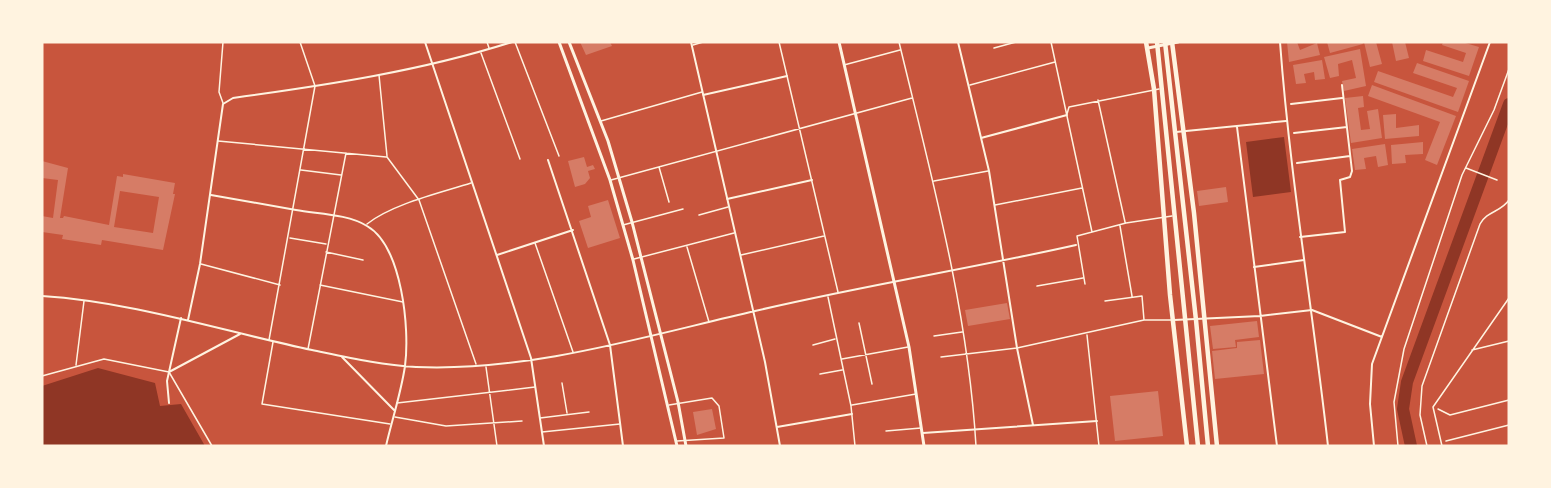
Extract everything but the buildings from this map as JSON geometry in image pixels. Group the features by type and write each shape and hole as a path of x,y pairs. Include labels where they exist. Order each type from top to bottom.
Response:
{"main road":[{"path":"1174,42 1217,446"},
{"path":"1165,43 1208,446"},
{"path":"1157,44 1198,446"},
{"path":"1147,45 1154,89 1173,320 1187,446"}],"street":[{"path":"424,42 531,358 544,446"},
{"path":"188,320 200,264 223,104 233,98 432,65 513,42"},
{"path":"559,42 610,180 633,260 677,446"},
{"path":"570,42 600,121 632,222 678,402 686,446"},
{"path":"839,42 909,347 924,446"},
{"path":"958,42 995,205 1017,348 1033,425"},
{"path":"1147,45 1174,42"},
{"path":"1280,42 1299,237 1312,310 1328,446"},
{"path":"1374,446 1370,404 1372,364 1490,42"},
{"path":"691,44 753,311 780,446"},
{"path":"703,94 787,76"},
{"path":"1299,237 1345,232 1340,180 1350,177 1350,156 1342,85"},
{"path":"1291,104 1343,98"},
{"path":"981,138 1067,115"},
{"path":"1174,132 1286,122"},
{"path":"1237,127 1277,446"},
{"path":"1294,133 1347,127"},
{"path":"1298,162 1350,156"},
{"path":"548,160 610,345 623,446"},
{"path":"727,199 812,180"},
{"path":"211,195 333,216 366,225 380,236 390,255 403,302 406,342 405,366 386,446"},
{"path":"497,255 573,230"},
{"path":"42,297 85,300 181,318 342,357 405,366 485,365 610,345 838,292 1005,261 1076,245"},
{"path":"1254,267 1304,260"},
{"path":"1173,320 1205,320 1312,310 1382,337"},
{"path":"169,403 169,372 181,318"},
{"path":"169,372 240,334"},
{"path":"342,357 394,410"},
{"path":"777,427 852,414"},
{"path":"923,433 1097,421"}],"lane":[{"path":"223,42 219,92 223,104"},
{"path":"269,341 315,86 300,42"},
{"path":"487,42 489,49"},
{"path":"513,42 559,156"},
{"path":"691,44 704,42"},
{"path":"779,42 838,292"},
{"path":"899,42 952,271 967,353 976,446"},
{"path":"994,48 1016,42"},
{"path":"1051,42 1092,232"},
{"path":"843,65 901,50"},
{"path":"480,52 520,159"},
{"path":"968,86 1056,62"},
{"path":"379,75 387,157 419,200 477,365"},
{"path":"1067,115 1069,106 1163,88"},
{"path":"600,121 703,94"},
{"path":"610,180 912,98"},
{"path":"1098,100 1126,223"},
{"path":"218,141 387,157"},
{"path":"308,349 346,153"},
{"path":"659,166 669,202"},
{"path":"301,170 341,175"},
{"path":"933,181 988,171"},
{"path":"366,225 373,219 419,200 472,183"},
{"path":"995,205 1083,188"},
{"path":"699,214 729,207"},
{"path":"623,225 683,209"},
{"path":"1085,285 1076,245 1077,236 1126,223 1194,213"},
{"path":"1120,225 1131,296"},
{"path":"633,260 735,232"},
{"path":"740,255 825,235"},
{"path":"289,238 327,244"},
{"path":"535,242 573,352"},
{"path":"687,246 709,322"},
{"path":"326,252 363,260"},
{"path":"200,264 280,285"},
{"path":"1037,286 1084,278"},
{"path":"319,285 403,302"},
{"path":"828,295 851,406 855,446"},
{"path":"1105,301 1142,296 1144,320"},
{"path":"1442,446 1433,406 1509,298"},
{"path":"76,366 85,300"},
{"path":"941,357 1017,348 1144,320 1173,320"},
{"path":"859,323 872,384"},
{"path":"934,336 962,332"},
{"path":"1086,334 1099,446"},
{"path":"813,345 836,339"},
{"path":"1472,350 1509,341"},
{"path":"273,342 262,404 391,424"},
{"path":"841,360 909,347"},
{"path":"42,376 104,359 169,372 212,446"},
{"path":"485,365 497,446"},
{"path":"820,374 843,370"},
{"path":"562,383 567,414"},
{"path":"396,404 536,387"},
{"path":"851,406 916,394"},
{"path":"669,405 712,398 719,406 724,438 676,441"},
{"path":"540,418 590,412"},
{"path":"393,417 446,426 522,421"},
{"path":"542,432 621,424"},
{"path":"886,431 922,428"}],"path":[{"path":"1398,446 1394,402 1404,349 1466,168 1494,110 1509,69"},
{"path":"1466,168 1497,180"},
{"path":"1426,446 1420,416 1422,386 1480,224 1484,217 1501,209 1509,200"},
{"path":"1433,406 1450,415 1509,400"},
{"path":"1441,442 1509,425"}],"shaded area":[{"path":"1284,137 1291,192 1253,197 1246,142"},
{"path":"98,368 155,383 160,406 181,404 205,446 42,446 42,386"}],"waterway":[{"path":"1411,446 1403,409 1407,382 1509,104"}]}
